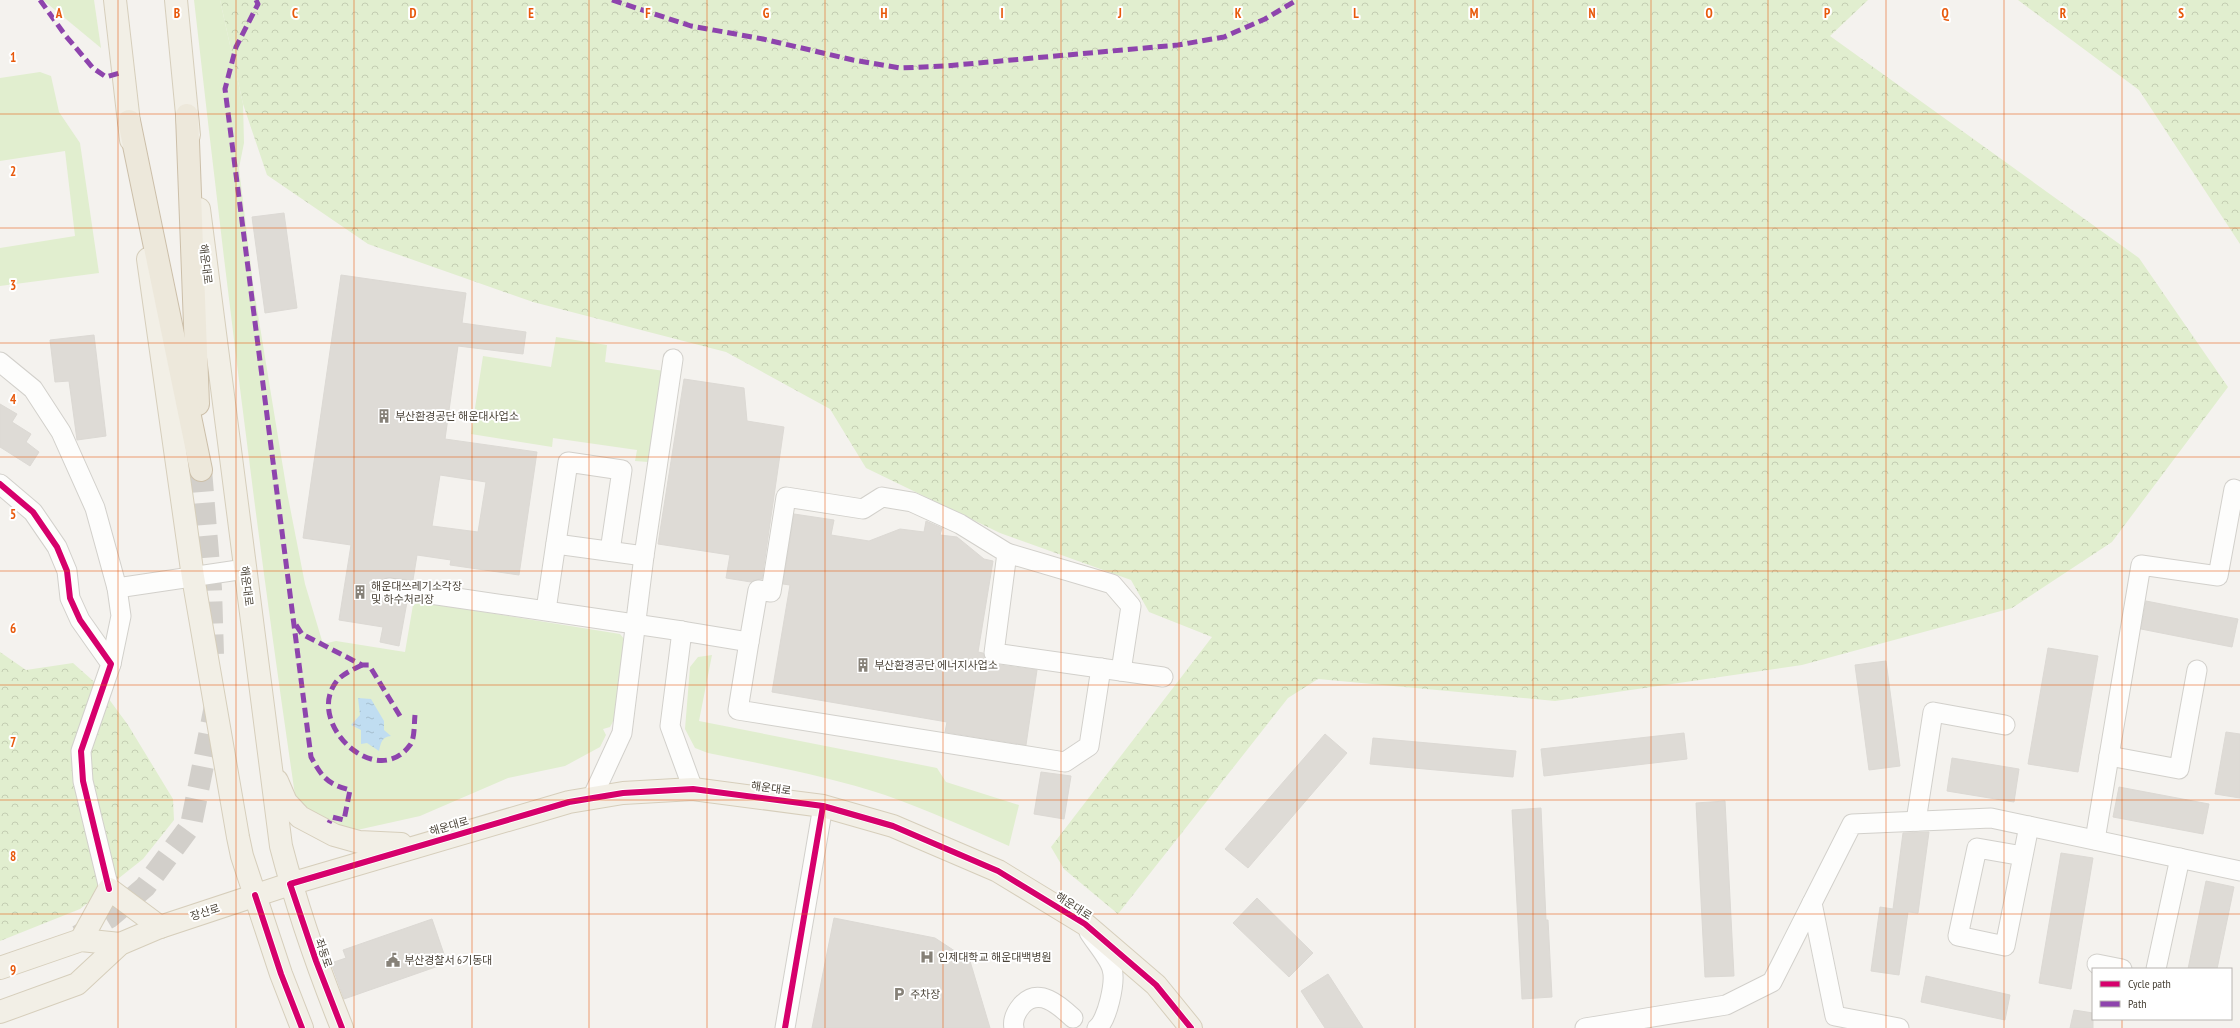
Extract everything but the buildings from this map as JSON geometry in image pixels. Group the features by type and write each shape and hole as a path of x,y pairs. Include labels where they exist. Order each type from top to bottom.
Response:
{"highway":[{"path":"129,121 201,470 187,116"}],"main road":[{"path":"115,0 129,121 193,577 238,837 281,974 302,1028"},
{"name":"해운대로","path":"176,0 187,116 270,765 281,846 290,884 420,844 569,802 622,793 693,789 823,806 893,826 998,871 1084,924 1156,985 1191,1028"},
{"path":"270,765 286,802 300,817 334,835 359,842 420,844"},
{"name":"장산로","path":"120,944 160,927 290,884"},
{"name":"좌동로","path":"290,884 316,961 342,1028"},
{"path":"81,940 109,889 160,927"},
{"path":"0,968 81,940 120,944"},
{"path":"0,1012 77,984 120,944"}],"street":[{"path":"592,798 622,733 644,556 673,359"},
{"path":"0,362 33,390 61,432 95,508 117,588 121,616 111,664 81,751 83,781 109,889"},
{"path":"546,610 568,462 622,470 610,551"},
{"path":"0,484 32,512 57,547 67,571 70,598 80,620 111,664"},
{"path":"2095,840 2141,565 2218,576 2234,489"},
{"path":"1101,668 1089,746 1065,762 738,710 758,590 771,592 786,497 863,509 882,496 912,502 960,524 1007,553 1112,584 1131,606 1121,671"},
{"path":"556,544 644,556"},
{"path":"1007,553 994,653 1163,677"},
{"path":"117,588 245,569"},
{"path":"389,588 546,610 749,642"},
{"path":"682,631 670,726 693,789"},
{"path":"2109,756 2179,769 2197,670"},
{"path":"1916,821 1933,712 2005,725"},
{"path":"785,1028 823,806"},
{"path":"1585,1028 1726,1005 1772,982 1852,824 1991,818 2240,871"},
{"path":"2023,856 1977,848 1958,936 2005,946 2023,856 2029,826"},
{"path":"2156,968 2180,858"},
{"path":"1812,903 1835,1016 1899,1028"},
{"path":"1084,924 1112,970 1110,1000 1102,1025 1097,1028"},
{"path":"2097,964 2117,968"},
{"path":"1014,1028 1016,1011 1027,1000 1039,997 1051,1000 1073,1018"}],"green space":[{"path":"43,0 94,0 101,48"},
{"path":"194,0 220,0 243,104 244,143 239,168 253,284 287,492 305,584 323,644 336,641 405,652 413,605 421,602 620,634 625,640 615,718 610,727 603,729 606,735 600,747 565,766 508,778 420,816 357,830 337,826 303,807 295,795 241,398"},
{"path":"220,0 1868,0 1830,36 2139,258 2228,387 2112,542 2012,608 1802,665 1555,701 1318,679 1288,698 1118,914 1064,869 1051,847 1212,637 1149,612 1131,580 1000,533 866,468 830,409 726,352 533,302 368,244 267,175 243,104"},
{"path":"2018,0 2240,0 2240,244 2139,90"},
{"path":"40,72 51,76 59,112 80,143 99,273 0,286 0,248 75,236 65,151 0,161 0,78"},
{"path":"556,337 607,345 605,362 664,371 648,462 635,461 637,450 553,438 552,447 471,434 483,356 551,367"},
{"path":"0,652 26,670 73,663 100,687 128,725 173,799 174,820 143,859 80,909 0,941"},
{"path":"712,655 699,721 937,768 946,782 1019,805 1009,846 916,807 863,788 797,771 708,753 695,748 685,729 690,667 698,657"}],"water":[{"path":"358,698 371,699 384,721 384,730 391,736 382,740 379,751 367,743 361,744 361,730 351,725 360,715"}],"tunnel":[{"path":"201,470 211,589 213,654"},
{"path":"78,936 110,917 145,887 191,825 215,706"}],"marked path":[{"path":"40,0 65,35 93,68 106,77 123,72"},
{"path":"256,0 258,4 236,47 225,89 311,757 318,770 326,779 342,788 350,790 344,820 332,817 329,823"},
{"path":"612,0 691,26 763,39 853,60 900,68 945,66 1178,45 1224,37 1265,19 1297,0"},
{"path":"296,625 302,634 362,665 369,665 400,716"},
{"path":"362,665 348,672 336,682 329,699 330,716 337,733 349,746 364,756 380,760 396,757 412,742 414,735 415,715"}],"cycle path":[{"path":"0,484 33,512 57,547 67,571 70,598 80,620 111,664 81,751 83,781 109,889"},
{"path":"342,1028 316,961 290,884 569,802 623,793 693,789 823,806 893,826 998,871 1085,924 1156,985 1191,1028"},
{"path":"785,1028 823,806"},
{"path":"255,895 281,974 302,1028"}],"place":[{"name":"부산환경공단 해운대사업소","path":"384,416"},
{"name":"해운대쓰레기소각장 및 하수처리장","path":"360,592"},
{"name":"부산환경공단 에너지사업소","path":"863,665"},
{"name":"인제대학교 해운대백병원","path":"927,957"},
{"name":"부산경찰서 6기동대","path":"393,960"},
{"name":"주차장","path":"899,994"}]}
